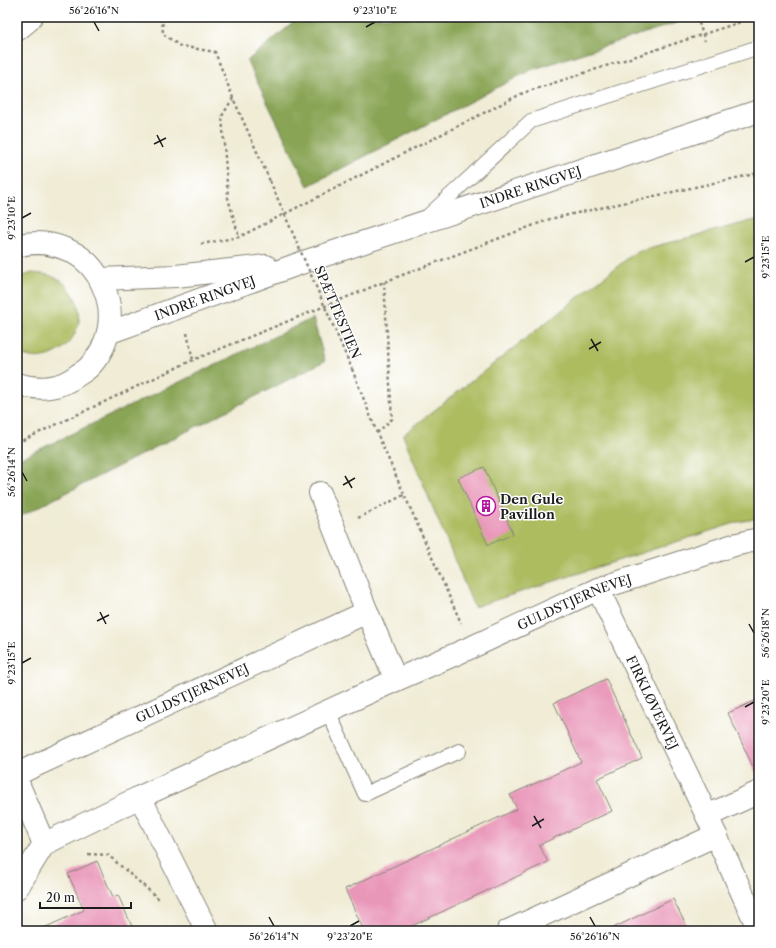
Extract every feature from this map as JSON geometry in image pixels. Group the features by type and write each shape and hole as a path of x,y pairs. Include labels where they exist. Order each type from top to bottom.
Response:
{"street":[{"path":"17,30 31,17"},
{"name":"INDRE RINGVEJ","path":"108,332 301,263 759,111"},
{"path":"17,246 43,243 60,246 76,254 90,265 100,279 108,296 110,314 108,332 100,352 88,368 71,380 51,387 30,388 17,384"},
{"name":"INDRE RINGVEJ","path":"100,279 176,276 301,263"},
{"path":"320,493 367,612 396,680"},
{"name":"GULDSTJERNEVEJ","path":"44,844 140,797 598,589 734,544 759,539"},
{"name":"FIRKLØVERVEJ","path":"598,589 716,835 759,930"},
{"name":"GULDSTJERNEVEJ","path":"17,774 367,612"},
{"path":"17,781 44,844 17,888"},
{"path":"707,816 759,792"},
{"path":"140,797 207,931"},
{"path":"508,931 716,835"}],"lane":[{"path":"419,224 531,121 759,47"},
{"path":"328,711 365,794 459,751"}],"path":[{"name":"SPÆTTESTIEN","path":"162,17 163,34 180,46 215,52 233,98 352,370 377,433 472,647"},
{"path":"195,245 239,237 523,92 756,17"},
{"path":"233,98 222,116 228,198 239,237"},
{"path":"17,442 193,360 384,282 550,219 759,173"},
{"path":"377,433 392,419 384,282"},
{"path":"334,529 404,495"},
{"path":"67,833 84,853 108,855 161,900"}],"green space":[{"path":"300,17 694,17 531,70 308,186 247,61"},
{"path":"759,219 759,518 738,522 474,607 403,435 637,251"},
{"path":"32,273 44,274 59,279 63,282 72,293 77,303 79,313 79,323 76,332 70,341 54,354 41,358 30,357 17,353 17,279"},
{"path":"313,318 325,361 17,518 17,460"}],"building":[{"name":"Den Gule Pavillon","path":"484,467 513,534 488,545 458,478"},
{"path":"606,679 642,758 597,779 612,811 539,845 548,862 401,931 364,931 345,889 517,809 510,795 581,762 554,703"},
{"path":"759,699 759,780 728,713"},
{"path":"97,861 113,897 118,895 134,931 37,931 84,910 68,874"},
{"path":"673,899 689,931 607,931"}],"place":[{"name":"Den Gule Pavillon","path":"486,506"}]}
